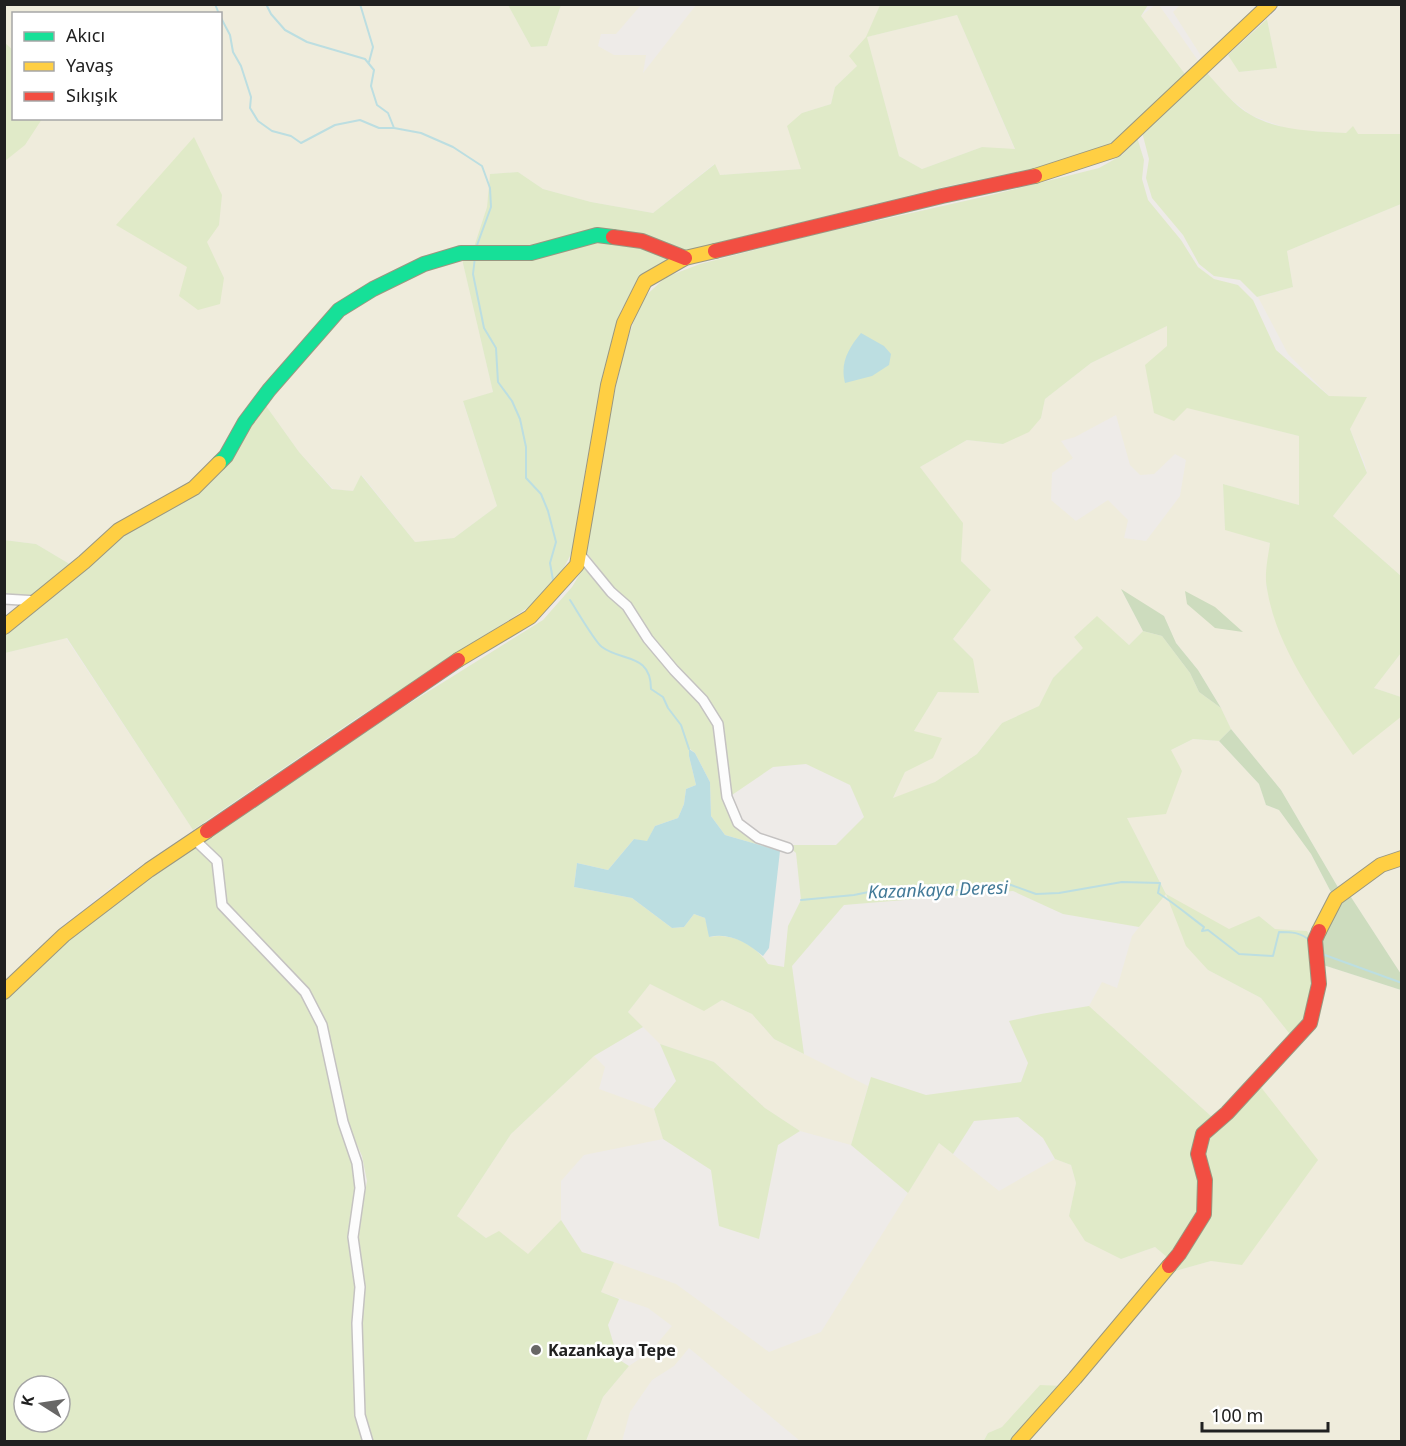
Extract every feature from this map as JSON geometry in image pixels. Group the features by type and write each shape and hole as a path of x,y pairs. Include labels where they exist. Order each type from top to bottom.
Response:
{"street":[{"path":"4,992 64,935 149,870 475,649 530,617 577,565 608,385 624,323 645,281 685,258 942,196 1040,175 1115,150 1270,4"},
{"path":"4,627 84,562 119,530 194,488 226,456 245,422 269,390 324,326 339,310 374,289 424,264 461,253 531,253 597,235 642,240 685,258"},
{"path":"579,553 611,592 627,606 648,639 703,700 718,724 727,798 738,823 758,838 788,848"},
{"path":"4,599 37,601"},
{"path":"194,839 216,861 222,905 305,992 322,1025 343,1122 357,1163 360,1188 353,1237 360,1287 357,1323 360,1414 369,1442"},
{"path":"1018,1442 1179,1254 1204,1214 1205,1180 1198,1154 1203,1134 1227,1113 1310,1023 1319,984 1315,940 1336,898 1381,865 1401,858"}],"shaded area":[{"path":"4,5 508,5 531,47 547,46 561,5 641,5 616,34 601,34 598,46 614,55 646,55 643,73 696,5 880,5 867,37 957,15 1015,150 982,147 922,169 899,156 867,38 857,66 835,87 831,104 802,113 802,169 720,175 714,164 653,213 591,202 543,189 518,172 490,174 487,207 473,250 337,307 223,455 192,485 73,566 36,544 5,540"},
{"path":"1155,5 1159,5 1199,62 1185,74 1141,16"},
{"path":"1180,5 1261,5 1203,59 1173,12"},
{"path":"1283,5 1401,5 1401,134 1291,130 1251,115 1228,97 1207,73 1228,55 1240,72 1277,68 1267,19"},
{"path":"1401,204 1401,576 1333,516 1367,473 1364,461 1350,429 1329,396 1288,354 1258,297 1293,287 1287,251"},
{"path":"461,255 493,392 463,402 497,506 454,538 415,542 362,475 353,491 333,489 299,452 264,403 342,312 425,266"},
{"path":"1167,326 1167,346 1187,407 1299,436 1299,505 1223,484 1225,529 1270,543 1266,587 1353,754 1401,716 1401,853 1339,889 1281,790 1231,729 1198,670 1176,643 1164,616 1122,591 1143,631 1129,645 1097,617 1074,637 1084,648 1053,678 1040,706 1002,723 977,754 935,782 893,799 905,772 914,731 938,692 973,659 953,639 991,590 961,561 962,523 920,467 967,440 1003,444 1041,418 1045,399 1091,363","holes":["1116,415 1130,465 1140,475 1154,474 1175,454 1186,460 1180,496 1146,541 1124,538 1128,520 1108,500 1076,521 1051,500 1052,473 1073,458 1061,441 1075,437"]},
{"path":"66,638 193,830 120,880 65,923 5,981 5,653"},
{"path":"1401,653 1401,697 1374,688"},
{"path":"1193,739 1219,741 1259,784 1266,805 1279,810 1311,854 1333,896 1312,939 1307,931 1275,929 1259,916 1229,930 1166,895 1208,970 1261,998 1293,1038 1252,1081 1212,1117 1089,1006 1102,982 1117,988 1132,936 1166,893 1126,817 1171,750"},
{"path":"1401,860 1401,974 1349,894"},
{"path":"1320,964 1401,990 1401,1441 1022,1442 1168,1273 1211,1261 1242,1264 1260,1086 1314,1025"},
{"path":"650,984 704,1010 722,1000 752,1014 774,1039 868,1086 851,1145 800,1131 765,1108 714,1062 660,1044 628,1012"},
{"path":"594,1056 605,1067 599,1089 654,1109 663,1139 584,1155 561,1181 561,1220 528,1255 499,1232 486,1238 457,1216 511,1134"},
{"path":"939,1143 999,1191 1055,1159 1071,1165 1076,1183 1069,1216 1121,1259 1155,1247 1168,1258 1063,1386 1002,1427 988,1433 983,1441 800,1441 689,1348 674,1366 652,1380 630,1412 622,1441 586,1442 603,1397 629,1366 650,1352 672,1326 648,1308 601,1292 614,1262 676,1284 769,1352 821,1332"}],"green space":[{"path":"508,5 561,5 547,46 531,47"},
{"path":"880,5 1148,5 1141,16 1185,74 1113,142 1073,160 944,187 680,252 597,230 530,249 473,250 487,207 490,174 518,172 543,189 591,202 653,213 715,164 720,175 801,169 787,126 802,113 831,104 835,87 857,66 849,56 866,37","holes":["957,15 1015,149 982,147 922,169 899,156 867,37"]},
{"path":"1267,19 1277,68 1239,72 1228,55"},
{"path":"5,43 12,49 12,120 41,120 25,145 5,161"},
{"path":"1207,73 1238,106 1251,115 1273,124 1297,129 1346,133 1353,126 1358,134 1401,134 1401,204 1287,251 1293,287 1257,297 1240,280 1214,276 1199,264 1183,235 1152,198 1146,178 1149,159 1142,132"},
{"path":"194,137 222,195 219,225 207,242 224,278 220,304 198,310 179,296 187,267 116,225"},
{"path":"1137,137 1144,160 1142,179 1148,200 1181,240 1198,267 1214,279 1238,285 1253,300 1276,350 1329,396 1367,397 1350,429 1367,473 1333,516 1401,576 1401,653 1374,688 1401,697 1402,716 1353,755 1313,696 1290,655 1272,612 1266,578 1270,543 1225,530 1223,484 1299,505 1299,436 1187,408 1174,421 1154,413 1145,365 1167,346 1167,326 1091,363 1045,399 1041,418 1029,432 1003,444 967,440 920,467 963,523 961,561 991,590 953,639 973,659 979,693 938,692 914,731 942,738 933,758 905,772 893,798 935,782 977,754 1002,723 1039,706 1053,678 1083,648 1074,637 1097,616 1129,645 1143,631 1162,636 1190,673 1199,692 1221,708 1231,729 1219,741 1193,739 1171,750 1182,771 1166,814 1127,818 1166,894 1139,927 1063,914 1013,891 844,905 792,966 804,1054 774,1039 752,1014 722,1000 704,1011 650,984 628,1012 643,1027 594,1056 511,1134 457,1216 486,1238 499,1231 528,1254 561,1220 582,1252 614,1262 601,1292 619,1299 608,1325 618,1359 629,1366 603,1397 586,1441 372,1441 364,1413 360,1324 363,1280 357,1234 367,1181 362,1156 346,1120 326,1021 302,982 226,904 221,859 202,841 402,708 543,620 572,587 584,567 609,596 623,608 649,647 701,702 716,725 724,799 736,824 756,840 781,847 780,851 725,835 711,816 710,782 695,753 690,749 689,756 696,785 686,789 684,804 678,818 655,826 647,842 634,839 608,870 577,863 574,887 632,898 672,928 684,927 694,914 705,918 710,937 735,938 757,951 768,964 784,967 788,926 801,900 796,853 787,845 836,845 864,817 850,785 806,764 773,767 729,797 722,724 705,697 674,666 650,637 630,602 614,588 587,553 602,447 626,343 642,299 666,277 700,264 1099,168 1122,155"},
{"path":"597,237 641,244 673,257 647,271 621,310 603,373 575,539 570,556 559,577 532,605 354,720 193,830 67,638 5,653 4,633 115,538 182,499 264,403 299,452 332,489 353,491 361,475 415,542 454,538 497,506 463,401 493,392 461,255 535,258"},
{"path":"4,540 36,544 73,566 36,597 5,595"},
{"path":"1121,589 1164,616 1176,643 1198,670 1221,708 1199,692 1190,673 1162,636 1143,631"},
{"path":"1185,591 1215,607 1243,632 1215,628 1187,604"},
{"path":"1231,729 1281,790 1339,889 1333,896 1311,854 1279,810 1266,805 1259,784 1219,741"},
{"path":"194,846 214,863 219,910 301,994 320,1031 354,1162 355,1186 349,1234 356,1297 364,1441 5,1442 5,998 49,955"},
{"path":"1166,894 1229,929 1259,916 1275,929 1307,931 1312,939 1315,985 1307,1022 1293,1038 1261,998 1208,970 1186,946"},
{"path":"1349,894 1401,974 1401,990 1320,964 1319,941 1338,902"},
{"path":"1089,1006 1212,1117 1198,1132 1200,1214 1168,1258 1155,1247 1121,1259 1085,1241 1069,1216 1076,1183 1071,1165 1055,1159 1043,1138 1018,1117 974,1121 953,1154 939,1143 908,1193 851,1145 871,1077 926,1095 1021,1082 1028,1063 1009,1021"},
{"path":"660,1044 714,1062 765,1108 800,1131 778,1145 759,1239 719,1226 711,1170 663,1139 654,1109 676,1081"},
{"path":"1260,1086 1318,1160 1242,1265 1211,1261 1168,1273 1207,1217 1202,1155 1206,1137"},
{"path":"1040,1385 1063,1386 1013,1441 983,1442 988,1433 1002,1427"}],"water":[{"path":"861,333 884,346 891,354 889,365 872,376 845,383 846,356"},
{"path":"689,749 695,753 710,782 711,816 725,835 780,851 769,948 763,956 731,937 709,937 705,918 694,914 684,927 672,928 632,898 574,887 577,863 608,870 634,839 647,841 655,826 678,818 684,804 686,789 696,785"}],"waterway":[{"path":"215,4 218,12"},
{"path":"266,4 271,14 285,30 307,42 365,59 374,70 371,86 377,105 388,113 394,128 421,133 453,147 482,166 490,188 491,207 476,248"},
{"path":"360,4 373,47 369,62"},
{"path":"222,20 230,35 233,52 241,66 251,97 250,108 258,121 272,131 291,136 301,143 335,125 360,120 379,128 393,128"},
{"path":"475,257 473,274 484,328 496,348 498,382 512,401 520,419 526,447 526,478 541,494 556,542 550,563 553,580"},
{"path":"570,600 602,647 634,660 646,669 650,677 651,689 663,697 681,725 689,749"},
{"name":"Kazankaya Deresi","path":"801,900 854,895 888,888 914,891 958,890 1011,885 1036,894 1059,893 1122,882 1160,883 1158,893 1204,927 1202,931 1208,930 1239,954 1273,956 1279,932 1299,934 1310,941"},
{"name":"Kazankaya Deresi","path":"1322,954 1402,983"}],"traffic: fast":[{"path":"219,463 226,456 245,422 269,390 339,310 373,289 424,264 461,253 531,253 597,235 613,237"}],"traffic: slow":[{"path":"1035,176 1115,150 1270,4"},
{"path":"458,660 530,617 577,565 608,385 624,323 645,281 685,258 715,251"},
{"path":"4,627 84,562 119,530 194,488 219,463"},
{"path":"4,992 64,935 149,870 207,831"},
{"path":"1319,931 1336,898 1381,865 1402,858"},
{"path":"1018,1442 1169,1266"}],"traffic: jam":[{"path":"715,251 1035,176"},
{"path":"613,237 642,241 685,258"},
{"path":"207,831 458,660"},
{"path":"1169,1266 1204,1214 1205,1180 1198,1154 1203,1134 1227,1113 1310,1023 1319,984 1315,940 1319,931"}],"place":[{"name":"Kazankaya Tepe","path":"536,1350"}]}
